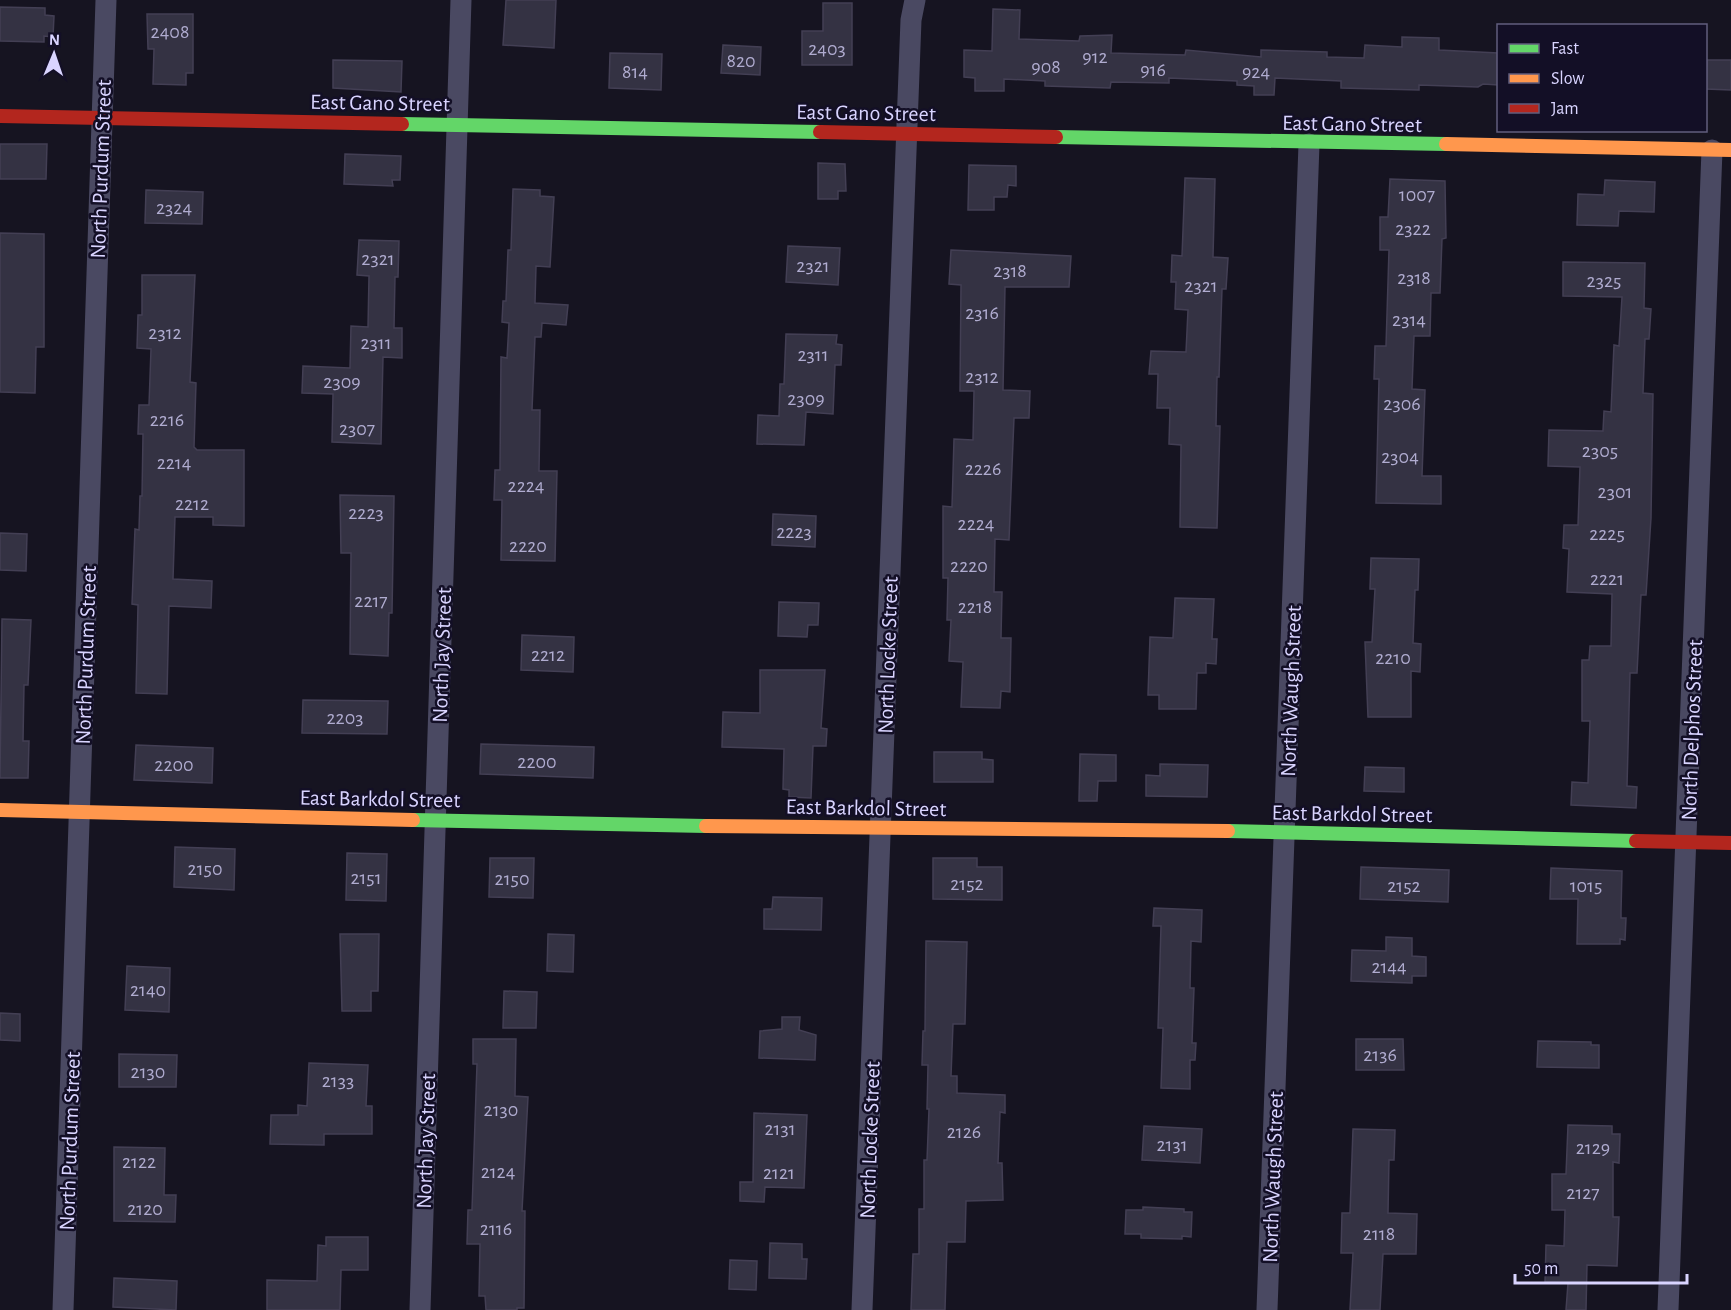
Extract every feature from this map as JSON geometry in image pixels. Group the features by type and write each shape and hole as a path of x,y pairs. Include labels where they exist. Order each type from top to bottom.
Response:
{"street":[{"name":"North Purdum Street","path":"63,1310 106,0"},
{"name":"North Jay Street","path":"420,1310 461,0"},
{"name":"North Locke Street","path":"862,1310 911,20 915,0"},
{"name":"East Gano Street","path":"0,116 908,133 1310,144 1722,150"},
{"name":"North Waugh Street","path":"1267,1310 1310,144"},
{"name":"North Delphos Street","path":"1668,1310 1687,842 1722,150"},
{"name":"East Barkdol Street","path":"0,810 881,828 1285,832 1731,843"}],"building":[{"path":"506,0 556,0 554,48 503,45"},
{"path":"823,3 852,3 852,65 802,65 802,31 823,31"},
{"path":"0,7 45,8 45,15 54,16 53,37 44,36 44,42 0,41"},
{"path":"993,9 1020,10 1019,39 1079,41 1080,36 1112,35 1111,53 1185,55 1186,50 1261,57 1261,50 1327,52 1327,57 1364,58 1365,45 1402,47 1402,37 1439,38 1439,50 1497,53 1497,85 1483,84 1478,87 1419,85 1419,90 1341,88 1341,81 1275,78 1274,95 1254,95 1254,86 1237,85 1237,81 1169,78 1169,83 1111,82 1110,88 1045,86 1045,81 1004,79 1004,91 975,91 975,78 964,77 964,50 992,51"},
{"path":"147,14 193,14 193,73 186,73 186,85 153,84 154,49 148,49"},
{"path":"723,45 761,47 760,75 721,73"},
{"path":"610,53 662,54 661,90 609,88"},
{"path":"333,60 402,61 401,92 333,88"},
{"path":"1707,60 1731,60 1731,90 1707,89"},
{"path":"0,144 47,144 46,179 0,179"},
{"path":"345,154 401,156 400,180 392,180 393,186 344,184"},
{"path":"818,163 845,164 846,191 838,191 838,199 818,199"},
{"path":"969,165 1016,166 1016,186 1008,185 1007,197 994,197 994,210 968,210"},
{"path":"1185,178 1215,179 1213,257 1228,258 1226,289 1222,289 1219,377 1217,377 1216,426 1220,426 1217,528 1180,527 1181,445 1169,444 1170,408 1157,408 1158,374 1149,374 1151,351 1186,352 1188,310 1175,309 1176,282 1171,282 1172,255 1182,256"},
{"path":"1390,179 1445,181 1446,238 1442,239 1440,293 1431,293 1430,336 1414,336 1412,389 1425,390 1422,476 1441,476 1441,504 1376,503 1379,379 1374,379 1375,346 1386,346 1389,250 1380,250 1380,217 1388,217"},
{"path":"1605,180 1655,182 1654,212 1619,211 1618,226 1577,225 1578,194 1604,195"},
{"path":"513,189 540,190 540,196 554,197 550,267 536,266 535,303 568,305 566,325 542,323 541,337 535,337 532,410 540,410 539,471 557,471 555,561 501,560 502,500 494,500 495,470 500,470 501,357 507,358 509,323 502,322 503,301 506,301 508,250 511,250"},
{"path":"146,190 203,192 202,224 145,223"},
{"path":"0,233 44,234 44,347 36,347 35,393 0,392"},
{"path":"359,240 399,241 398,277 395,277 394,328 402,328 402,358 383,357 381,444 332,442 333,394 302,393 303,366 350,368 351,326 368,327 369,276 357,275"},
{"path":"788,246 840,248 838,285 786,282"},
{"path":"951,250 1071,256 1069,287 1005,287 1003,390 1030,391 1029,418 1014,418 1009,540 995,539 994,592 1002,592 1001,638 1011,638 1010,692 1001,691 1000,708 961,707 963,662 949,661 951,620 947,620 948,578 943,578 943,506 952,507 954,439 973,440 974,391 960,391 961,285 949,284"},
{"path":"1563,262 1645,263 1644,308 1651,309 1649,339 1645,339 1643,393 1653,394 1651,518 1646,595 1641,595 1637,673 1630,673 1627,786 1637,787 1636,808 1571,805 1572,782 1588,783 1590,721 1582,721 1582,660 1589,660 1590,646 1611,646 1612,594 1567,592 1569,549 1563,548 1564,525 1578,525 1580,467 1548,466 1549,430 1603,431 1604,411 1611,412 1614,345 1619,346 1622,297 1563,296"},
{"path":"142,275 195,275 190,382 196,383 194,447 197,450 244,450 244,526 213,525 213,517 175,517 173,579 212,581 211,608 169,606 167,694 136,693 138,605 132,604 135,529 139,530 140,496 142,496 143,434 138,434 139,405 149,405 151,349 137,348 138,315 142,315"},
{"path":"786,334 837,335 836,344 842,345 841,365 835,365 833,414 806,412 804,445 757,444 758,415 779,416 780,384 784,384"},
{"path":"340,495 394,496 392,613 389,613 388,656 350,654 351,553 341,553"},
{"path":"773,514 816,516 815,547 772,545"},
{"path":"0,533 27,534 26,571 0,570"},
{"path":"1371,558 1419,559 1413,643 1421,644 1420,672 1411,671 1411,717 1368,717 1365,642 1372,642 1375,589 1370,589"},
{"path":"1175,598 1214,599 1212,639 1217,639 1216,664 1206,663 1206,673 1197,673 1196,709 1159,709 1159,695 1148,695 1150,637 1173,638"},
{"path":"779,602 819,603 818,625 808,625 807,637 778,636"},
{"path":"2,619 31,620 28,685 24,685 23,741 29,741 28,778 0,778"},
{"path":"522,635 574,637 573,672 521,670"},
{"path":"760,670 825,670 821,728 827,729 826,746 813,746 811,798 789,797 789,790 783,789 784,749 722,747 723,712 760,713"},
{"path":"303,700 388,701 387,734 302,733"},
{"path":"481,744 594,747 593,778 480,774"},
{"path":"136,745 213,748 212,783 134,780"},
{"path":"934,752 982,752 982,759 993,760 993,782 934,782"},
{"path":"1080,754 1116,755 1116,781 1098,781 1097,801 1079,801"},
{"path":"1160,764 1208,765 1207,797 1146,796 1146,775 1160,776"},
{"path":"1365,767 1404,768 1404,792 1364,791"},
{"path":"175,847 235,849 234,890 174,887"},
{"path":"347,853 387,854 386,901 346,900"},
{"path":"490,858 534,858 533,898 489,897"},
{"path":"933,858 977,858 977,867 1002,867 1002,900 933,899"},
{"path":"1361,867 1449,870 1448,902 1360,899"},
{"path":"1551,868 1622,871 1621,918 1626,918 1625,940 1620,939 1620,944 1577,944 1578,899 1550,899"},
{"path":"773,897 822,898 821,930 764,929 764,909 772,909"},
{"path":"1154,908 1202,910 1201,942 1191,941 1190,988 1194,988 1192,1043 1196,1043 1195,1060 1190,1060 1190,1089 1161,1088 1163,1028 1158,1028 1161,926 1153,926"},
{"path":"340,934 379,934 378,991 371,991 371,1011 342,1011"},
{"path":"548,934 574,935 573,972 547,971"},
{"path":"1386,937 1412,938 1412,956 1426,957 1426,976 1412,976 1412,983 1351,981 1352,950 1386,951"},
{"path":"926,941 967,942 965,1024 953,1024 951,1076 957,1076 957,1093 1005,1095 1005,1113 1000,1112 998,1163 1002,1163 1003,1200 966,1201 965,1242 947,1242 945,1310 911,1310 913,1254 919,1254 919,1209 924,1209 924,1160 927,1160 928,1065 922,1065 923,1031 925,1031"},
{"path":"127,966 170,968 169,1012 125,1010"},
{"path":"504,991 537,992 536,1028 503,1028"},
{"path":"0,1013 20,1014 20,1041 0,1040"},
{"path":"782,1017 800,1017 799,1030 816,1035 815,1060 759,1058 760,1031 782,1029"},
{"path":"473,1039 516,1039 515,1096 528,1097 522,1211 525,1211 524,1308 517,1308 517,1310 486,1310 485,1296 479,1296 480,1244 467,1244 468,1210 472,1210 477,1064 473,1064"},
{"path":"1356,1039 1403,1039 1404,1070 1356,1070"},
{"path":"1538,1041 1591,1042 1591,1045 1599,1045 1599,1068 1537,1067"},
{"path":"119,1054 177,1055 176,1087 119,1087"},
{"path":"309,1063 368,1065 366,1106 372,1106 372,1134 324,1134 324,1145 270,1144 271,1115 298,1115 298,1105 307,1106"},
{"path":"754,1113 807,1115 804,1188 765,1187 764,1202 740,1201 740,1182 753,1182"},
{"path":"1568,1125 1612,1126 1612,1134 1620,1134 1619,1163 1613,1162 1613,1217 1619,1217 1617,1266 1587,1265 1586,1310 1566,1310 1568,1283 1545,1282 1546,1245 1564,1246 1565,1210 1552,1210 1552,1174 1566,1174"},
{"path":"1144,1126 1202,1129 1200,1163 1142,1160"},
{"path":"1353,1129 1395,1130 1394,1160 1389,1160 1388,1213 1417,1214 1416,1254 1383,1254 1380,1310 1350,1310 1353,1253 1341,1253 1342,1213 1350,1213"},
{"path":"114,1147 165,1148 164,1195 176,1195 175,1222 114,1221"},
{"path":"1143,1207 1184,1209 1184,1212 1192,1212 1191,1237 1182,1236 1182,1239 1141,1238 1141,1234 1125,1234 1126,1210 1143,1210"},
{"path":"326,1237 368,1237 368,1270 341,1270 340,1310 267,1310 267,1280 317,1281 318,1245 326,1246"},
{"path":"770,1243 802,1244 802,1259 807,1259 806,1279 769,1278"},
{"path":"730,1260 757,1261 756,1290 729,1289"},
{"path":"114,1278 177,1281 176,1310 113,1307"}],"traffic: fast":[{"path":"402,124 820,132"},
{"path":"1056,137 1446,144"},
{"path":"413,820 706,826"},
{"path":"1228,831 1636,841"}],"traffic: slow":[{"path":"1446,144 1731,150"},
{"path":"0,810 413,820"},
{"path":"706,826 1228,831"}],"traffic: jam":[{"path":"0,116 402,124"},
{"path":"820,132 1056,137"},
{"path":"1636,841 1731,843"}]}
